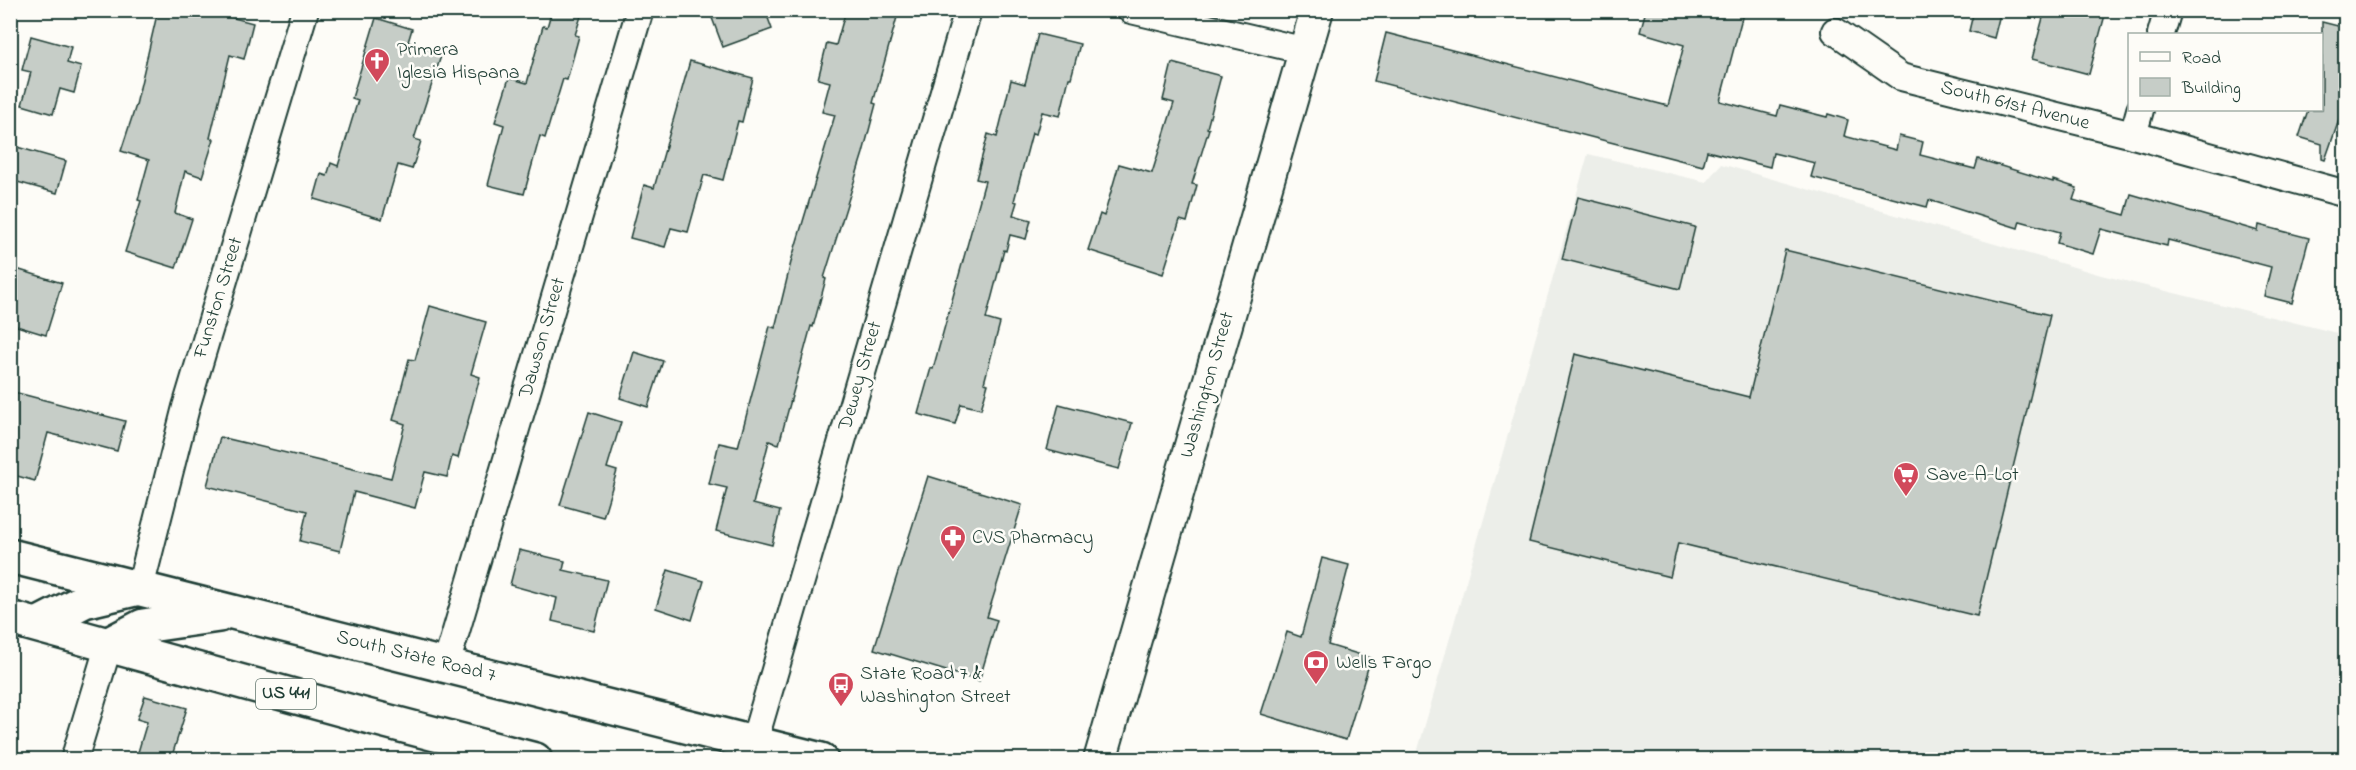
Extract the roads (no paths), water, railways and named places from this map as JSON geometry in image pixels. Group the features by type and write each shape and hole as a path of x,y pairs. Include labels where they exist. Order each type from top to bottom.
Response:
{"main road":[{"name":"South State Road 7","path":"10,556 821,759"},
{"path":"25,621 84,601 140,588"},
{"path":"109,644 143,626 236,613"},
{"name":"US 441","path":"25,621 359,714 535,759"}],"street":[{"name":"Funston Street","path":"140,588 186,407 305,10"},
{"name":"Dawson Street","path":"446,665 640,10"},
{"name":"Dewey Street","path":"754,742 968,10"},
{"path":"1131,10 1306,51"},
{"name":"Washington Street","path":"1100,759 1317,10"},
{"path":"2162,33 2168,10"},
{"name":"South 61st Avenue","path":"1835,32 1901,77 2133,135 2339,192 2346,190"},
{"path":"2133,135 2140,111"},
{"path":"74,759 109,644"}],"place":[{"name":"Primera Iglesia Hispana","path":"377,84"},
{"name":"Save-A-Lot","path":"1906,498"},
{"name":"CVS Pharmacy","path":"953,561"},
{"name":"Wells Fargo","path":"1316,686"},
{"name":"State Road 7 & Washington Street","path":"841,708"}]}
